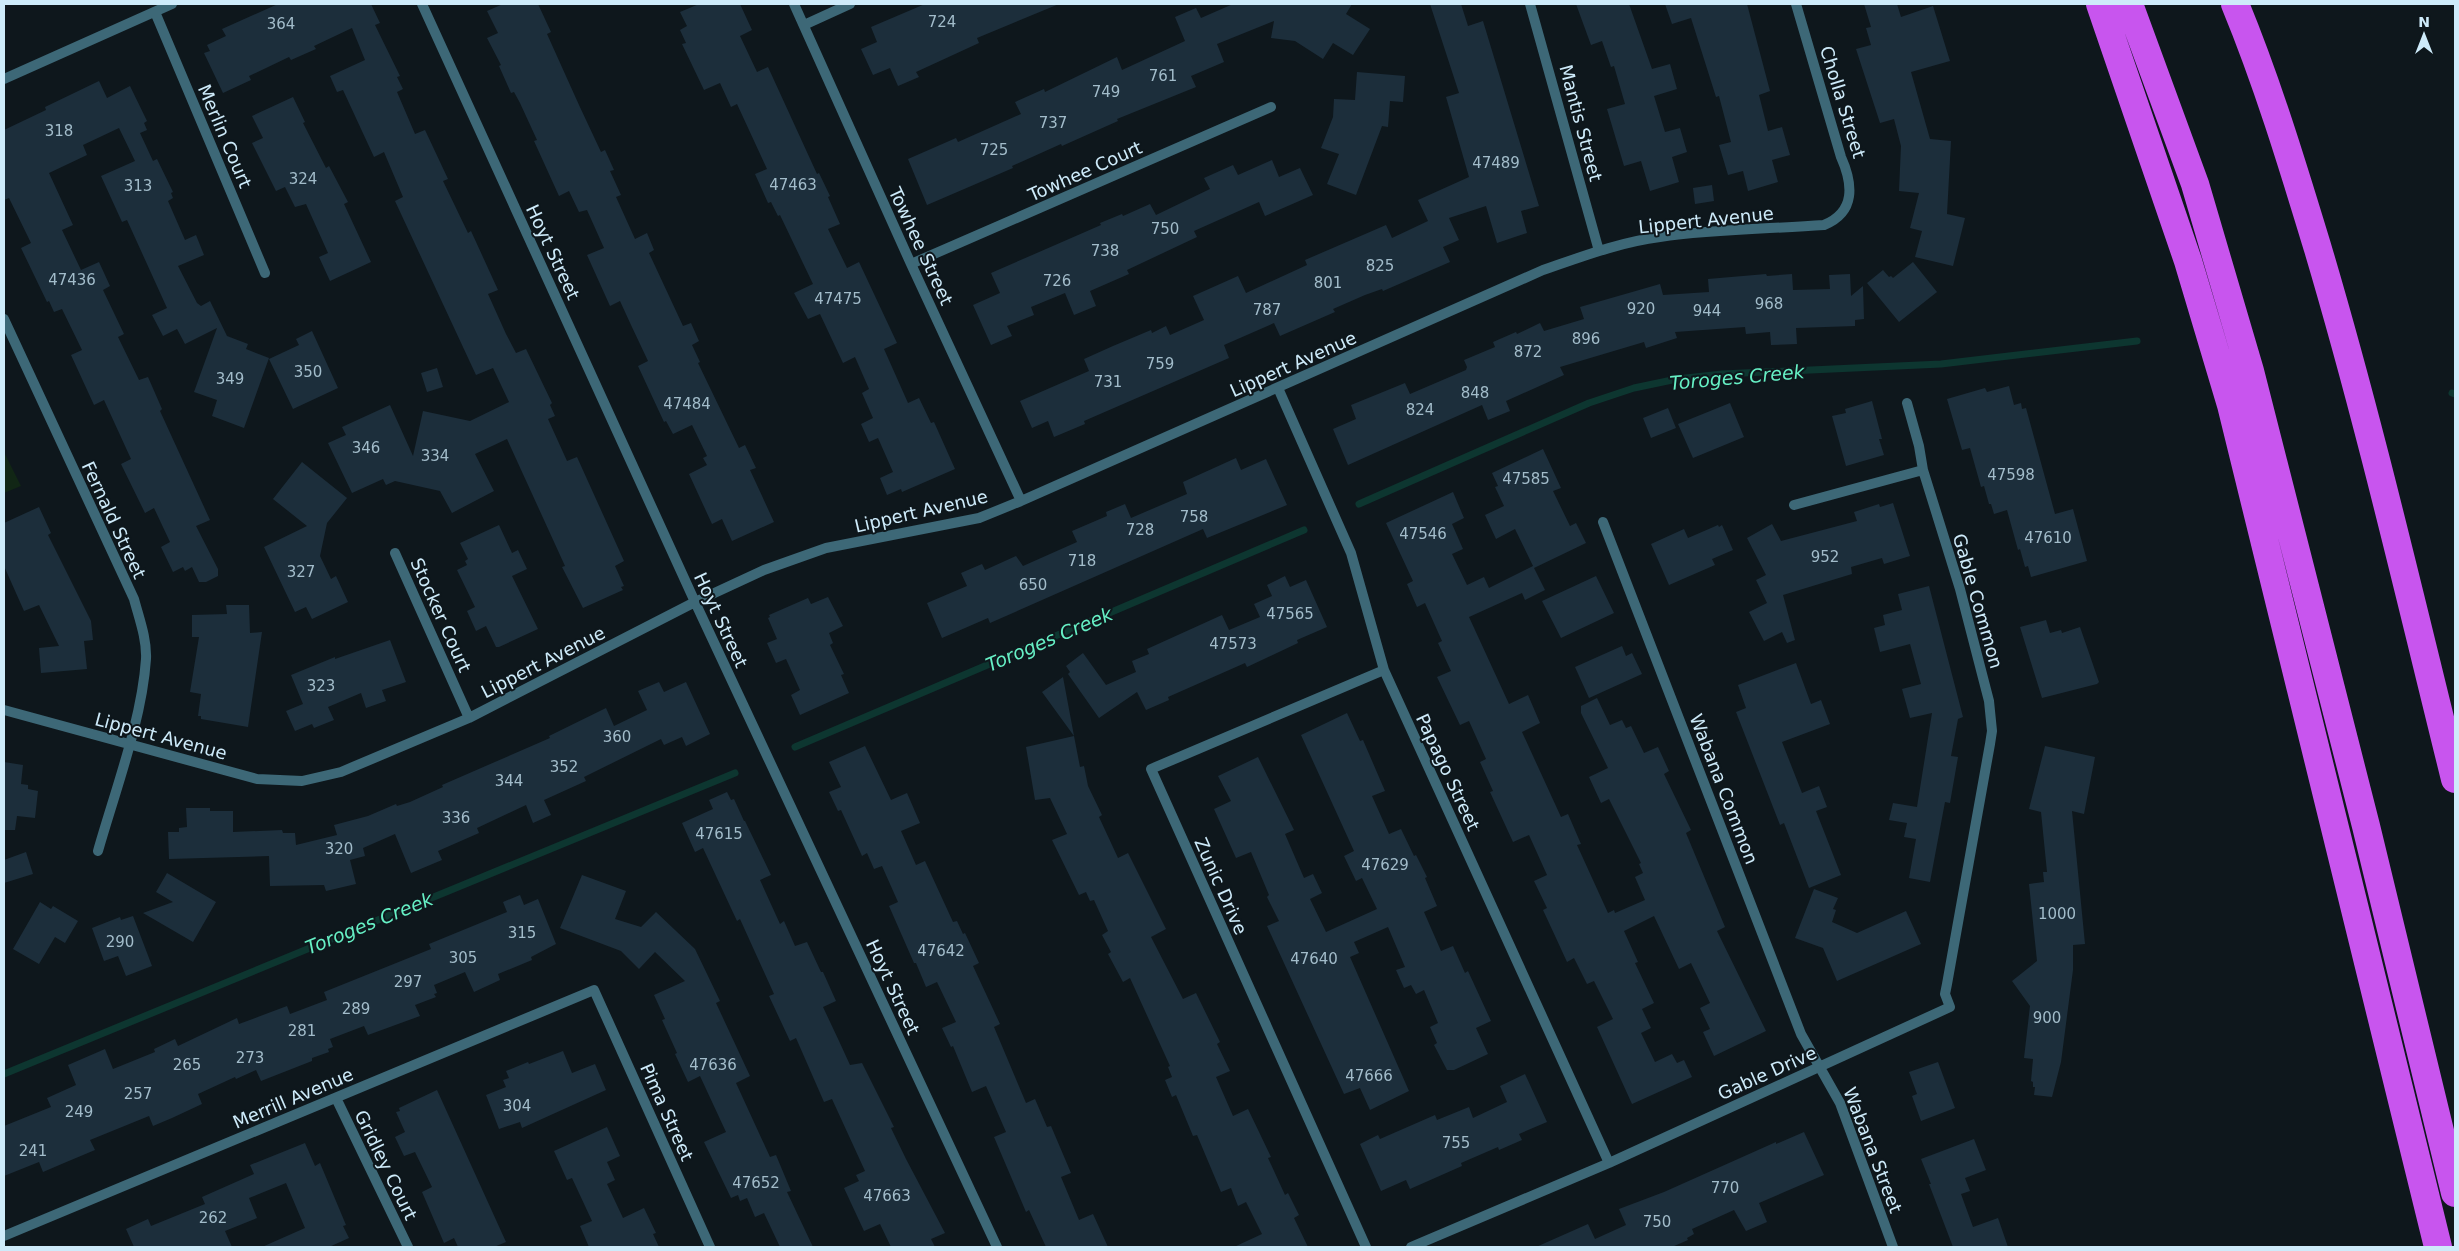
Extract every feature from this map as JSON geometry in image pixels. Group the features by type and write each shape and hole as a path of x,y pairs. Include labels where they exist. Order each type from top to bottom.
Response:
{"highway":[{"path":"2100,4 2188,260 2231,405 2438,1247"},
{"path":"2129,4 2195,184 2250,371 2366,826 2455,1193"},
{"path":"2235,4 2250,40 2302,194 2352,362 2455,779"}],"street":[{"path":"4,79 172,4"},
{"name":"Hoyt Street","path":"422,4 695,602 996,1247"},
{"name":"Towhee Street","path":"794,4 911,264 1021,501"},
{"path":"804,25 850,4"},
{"name":"Mantis Street","path":"1530,4 1599,251"},
{"name":"Cholla Street","path":"1796,4 1841,157 1849,174 1850,192 1844,210"},
{"name":"Merlin Court","path":"154,12 265,273"},
{"name":"Towhee Court","path":"911,264 1271,107"},
{"name":"Lippert Avenue","path":"4,710 257,779 302,781 341,772 469,718 695,602 764,570 826,548 980,518 1543,270 1599,251 1659,237 1824,225 1836,220 1844,210"},
{"name":"Fernald Street","path":"4,319 134,599 142,628 146,657 139,705 98,851"},
{"name":"Papago Street","path":"1278,388 1351,553 1384,670 1609,1163"},
{"name":"Gable Common","path":"1907,404 1919,446 1923,470 1960,589 1989,701 1992,731 1978,810"},
{"path":"1794,505 1923,470"},
{"name":"Wabana Common","path":"1603,522 1801,1034 1819,1067"},
{"name":"Stocker Court","path":"395,553 469,718"},
{"name":"Zunic Drive","path":"1366,1247 1151,769 1384,670"},
{"name":"Gable Drive","path":"1412,1247 1609,1163 1950,1007 1946,994 1947,984 1978,810"},
{"name":"Merrill Avenue","path":"4,1236 594,990"},
{"name":"Pima Street","path":"594,990 710,1247"},
{"name":"Wabana Street","path":"1819,1067 1840,1104 1893,1247"},
{"name":"Gridley Court","path":"336,1098 408,1247"}],"green space":[{"path":"4,452 21,486 4,493"}],"building":[{"path":"278,4 371,4 380,23 375,25 400,76 397,77 403,89 397,92 415,134 425,130 448,179 443,181 468,233 471,231 498,290 488,294 506,334 516,353 526,349 552,403 550,405 555,416 548,419 567,461 577,457 624,561 615,566 624,586 621,587 623,590 583,608 562,567 565,566 507,439 475,454 494,491 452,513 440,491 395,481 386,485 383,479 352,493 328,443 346,435 342,427 390,405 413,456 423,411 470,421 509,402 493,368 476,375 395,201 403,197 384,152 374,157 343,90 337,92 330,76 365,60 352,28 314,46 316,49 291,60 289,57 249,76 251,80 223,93 204,53 210,51 207,45 226,36 222,29"},
{"path":"503,4 538,4 551,32 547,34 579,105 601,152 605,150 614,170 610,171 621,195 616,197 635,239 647,233 654,250 649,253 683,326 691,323 699,341 692,345 700,362 698,363 739,448 745,445 756,468 750,470 774,522 732,541 722,519 712,524 689,474 707,465 703,458 707,456 692,425 673,434 666,421 664,422 638,366 648,361 620,301 610,306 587,255 604,248 587,210 579,212 569,191 559,196 534,141 537,140 514,92 511,93 499,66 501,65 487,38 498,33 487,11"},
{"path":"699,4 740,4 752,30 740,36 757,72 768,67 817,174 819,173 830,196 828,197 840,224 828,229 847,268 859,262 897,343 884,349 908,403 919,398 931,423 934,422 955,469 902,492 901,489 887,495 880,478 893,472 878,438 869,442 861,424 873,418 862,393 869,389 855,357 843,363 820,314 808,319 794,293 813,284 780,215 778,216 771,202 768,203 755,174 767,169 737,104 731,107 720,83 704,90 682,44 686,43 680,30 687,26 680,12"},
{"path":"925,4 1059,4 977,38 979,43 916,72 919,77 898,86 890,68 873,75 861,49 877,42 871,27"},
{"path":"1233,4 1352,4 1346,14 1370,29 1353,55 1333,43 1323,59 1295,41 1271,38 1274,21 1217,44 1224,62 1191,76 1196,87 1117,119 1118,121 1062,146 1061,144 1012,166 1013,168 927,205 908,159 956,138 958,142 1021,114 1015,102 1044,89 1045,92 1117,57 1122,70 1185,41 1175,17 1196,8 1201,18"},
{"path":"1430,4 1461,4 1468,26 1483,21 1539,206 1521,211 1527,233 1497,243 1486,206 1449,218 1459,240 1443,247 1450,262 1383,291 1382,289 1365,295 1333,309 1335,312 1280,336 1274,323 1224,345 1229,358 1084,421 1085,424 1054,437 1048,421 1032,428 1020,401 1089,371 1084,359 1113,346 1151,330 1152,333 1166,326 1170,335 1204,320 1193,296 1238,276 1246,293 1307,265 1305,260 1386,225 1392,238 1428,221 1418,200 1469,177 1446,97 1459,93"},
{"path":"1576,4 1629,4 1652,69 1670,64 1677,89 1654,96 1665,132 1680,128 1687,152 1672,157 1679,182 1650,191 1641,161 1624,166 1607,109 1625,104 1614,66 1611,67 1602,41 1591,45"},
{"path":"1665,4 1747,4 1770,91 1759,95 1768,131 1782,127 1790,155 1772,160 1778,182 1748,191 1743,171 1728,175 1719,145 1731,142 1719,96 1716,97 1691,18 1672,24"},
{"path":"1864,4 1897,4 1901,17 1933,6 1950,61 1911,72 1930,139 1951,141 1947,214 1965,218 1953,266 1915,257 1922,231 1910,228 1919,193 1899,191 1901,146 1894,119 1880,123 1856,49 1871,45 1866,28 1871,27"},
{"path":"1357,72 1405,76 1403,102 1390,101 1388,127 1382,126 1356,195 1327,184 1339,154 1321,148 1333,117 1334,99 1355,100"},
{"path":"99,81 107,98 130,86 147,121 144,123 147,130 140,133 153,161 157,159 173,192 171,193 173,198 168,201 185,240 196,235 204,255 178,266 197,303 201,306 210,301 227,336 248,344 246,349 269,358 244,428 212,416 217,400 194,392 217,328 185,344 177,329 163,336 152,315 167,308 127,220 122,222 101,176 135,161 119,128 83,145 87,155 49,173 73,225 62,230 81,270 99,262 110,286 103,290 124,334 118,337 139,380 148,377 162,409 160,411 210,520 196,526 218,569 218,576 206,582 199,582 192,567 185,571 183,567 173,572 161,547 170,542 154,508 145,513 121,464 131,459 104,400 94,405 71,355 82,350 62,309 54,312 49,301 47,302 21,248 31,243 9,198 4,200 4,130 46,110 45,107"},
{"path":"293,97 305,122 303,123 326,168 329,166 348,202 344,204 371,262 330,281 319,257 328,253 306,204 295,207 285,187 276,191 252,143 263,138 252,116"},
{"path":"1272,160 1279,177 1300,168 1313,195 1265,216 1259,202 1194,231 1197,237 1127,270 1129,274 1090,291 1096,306 1074,315 1065,293 1031,307 1034,315 1007,326 1012,336 991,345 973,305 1000,293 991,273 1101,225 1100,223 1122,214 1123,216 1150,204 1156,215 1210,189 1204,178 1233,165 1238,175"},
{"path":"1712,185 1714,201 1695,204 1693,188"},
{"path":"1913,262 1937,292 1899,322 1867,283 1883,270 1889,277 1893,278"},
{"path":"1766,274 1767,276 1792,274 1793,290 1830,289 1829,275 1850,274 1851,296 1863,286 1864,319 1855,320 1855,326 1796,328 1797,344 1771,345 1770,332 1746,334 1745,327 1675,332 1677,338 1646,348 1644,342 1560,367 1564,375 1506,401 1510,411 1488,420 1482,405 1348,465 1333,429 1356,419 1351,405 1405,383 1410,394 1466,370 1467,367 1464,360 1495,347 1493,342 1516,332 1517,334 1540,323 1544,331 1584,319 1580,307 1660,284 1663,295 1709,292 1708,279"},
{"path":"312,331 338,388 293,409 269,359 299,345 296,339"},
{"path":"437,368 443,387 427,392 421,373"},
{"path":"2009,386 2014,405 2021,403 2022,409 2026,408 2055,514 2073,509 2087,561 2031,577 2028,566 2025,567 2020,549 2018,550 2007,510 1994,514 1984,486 1981,487 1970,448 1962,450 1947,399 1985,388 1987,392"},
{"path":"1872,401 1882,439 1879,439 1884,455 1846,466 1832,416 1846,413 1845,409"},
{"path":"1730,403 1744,437 1693,458 1678,424"},
{"path":"1668,408 1676,428 1651,438 1643,418"},
{"path":"1543,449 1561,488 1553,491 1570,526 1576,523 1586,543 1534,568 1515,529 1496,539 1485,515 1504,506 1495,487 1498,486 1492,473"},
{"path":"1236,458 1241,470 1266,459 1287,505 1207,538 1203,529 990,623 988,618 942,638 927,603 967,586 961,573 982,564 985,570 1016,556 1023,566 1077,542 1072,531 1107,516 1106,512 1125,504 1131,518 1187,494 1183,482"},
{"path":"302,462 347,498 327,523 320,556 331,579 336,576 348,602 312,619 306,607 295,612 264,547 307,526 273,499"},
{"path":"1453,492 1464,518 1452,524 1463,549 1452,554 1467,585 1484,577 1489,588 1533,566 1545,590 1525,600 1522,593 1469,617 1509,704 1528,695 1540,723 1522,732 1561,817 1568,814 1581,844 1577,845 1608,913 1614,910 1615,913 1645,900 1635,877 1643,873 1639,864 1641,863 1609,799 1601,803 1589,777 1608,768 1581,713 1581,706 1597,698 1610,725 1622,720 1626,728 1631,726 1644,753 1658,747 1669,771 1664,774 1691,830 1686,833 1725,927 1717,931 1766,1031 1714,1056 1703,1032 1710,1029 1700,1008 1710,1003 1691,963 1679,969 1654,916 1624,931 1638,962 1635,963 1654,1003 1642,1009 1651,1028 1641,1033 1655,1062 1672,1054 1677,1063 1684,1060 1692,1077 1632,1104 1597,1027 1613,1019 1594,981 1587,984 1574,958 1567,962 1543,910 1547,908 1534,881 1547,875 1529,835 1513,842 1490,792 1493,791 1480,762 1486,759 1469,721 1460,725 1437,677 1451,671 1438,643 1442,641 1425,603 1417,607 1407,584 1413,581 1386,523"},
{"path":"1893,503 1910,556 1884,564 1882,558 1851,567 1852,574 1783,595 1795,640 1787,643 1782,632 1764,641 1749,612 1767,603 1756,580 1766,575 1747,538 1772,524 1781,541 1857,521 1854,512 1879,504 1880,507"},
{"path":"39,507 51,533 48,535 91,621 93,640 84,641 87,669 41,673 39,648 59,646 39,605 24,611 4,566 4,523"},
{"path":"499,525 512,553 518,550 527,569 512,576 538,629 496,647 486,626 476,631 467,611 475,607 457,570 467,565 465,561 468,559 460,543"},
{"path":"1718,525 1719,527 1722,525 1733,550 1712,559 1715,565 1669,585 1651,544 1684,529 1688,538"},
{"path":"1285,576 1290,587 1306,580 1327,627 1297,640 1298,643 1247,667 1245,663 1168,697 1169,700 1146,710 1137,692 1099,718 1068,674 1070,672 1066,666 1083,653 1106,685 1136,672 1132,661 1149,654 1147,649 1222,615 1229,630 1260,617 1254,604 1272,596 1267,585"},
{"path":"1596,576 1614,613 1561,638 1542,601"},
{"path":"1929,586 1963,717 1958,719 1951,756 1958,757 1950,803 1945,802 1930,882 1909,878 1916,839 1904,837 1907,823 1889,820 1893,803 1917,807 1932,713 1910,718 1902,689 1921,684 1910,644 1880,652 1874,628 1885,625 1883,615 1902,610 1898,594"},
{"path":"828,597 843,626 829,633 833,643 830,645 844,674 841,675 849,693 800,715 791,695 800,690 786,659 776,663 767,643 777,639 768,618 770,617 769,615 808,598 811,604"},
{"path":"226,605 249,605 250,633 262,632 248,727 201,719 201,716 198,716 201,694 190,692 199,637 192,637 192,615 227,614"},
{"path":"2046,620 2050,633 2061,630 2062,633 2080,627 2099,682 2097,684 2042,698 2020,627"},
{"path":"390,640 406,682 382,690 386,701 366,708 361,693 328,707 334,720 314,728 312,724 295,731 286,711 303,704 291,675 335,657 335,659"},
{"path":"1622,646 1626,656 1632,653 1642,674 1589,698 1575,667"},
{"path":"1796,663 1811,704 1821,700 1830,724 1782,742 1802,793 1819,786 1827,807 1816,811 1841,875 1809,888 1784,823 1780,825 1736,712 1746,708 1738,685"},
{"path":"1063,677 1074,736 1042,692"},
{"path":"659,682 664,692 686,682 710,734 686,746 682,737 664,745 661,739 584,777 586,781 544,800 551,815 533,823 526,805 477,828 479,833 438,851 442,860 411,873 395,834 363,848 365,856 350,860 356,884 326,891 324,885 270,886 269,856 169,859 168,832 179,832 179,828 187,827 186,808 210,808 210,811 233,811 233,832 282,830 283,833 295,833 296,845 337,835 334,825 368,816 396,804 397,806 410,802 443,787 442,785 550,738 549,736 606,708 614,726 647,710 638,691"},
{"path":"1347,713 1360,741 1363,740 1385,791 1372,796 1389,834 1401,829 1427,877 1425,878 1437,906 1424,912 1441,951 1453,946 1465,973 1468,971 1491,1021 1476,1028 1488,1054 1454,1070 1447,1070 1434,1045 1437,1043 1430,1027 1438,1023 1424,990 1416,994 1411,985 1404,988 1396,970 1405,967 1388,927 1354,942 1359,953 1350,957 1409,1091 1370,1110 1360,1088 1344,1094 1267,926 1279,921 1267,897 1269,895 1251,852 1236,858 1214,809 1231,801 1218,776 1258,757 1294,830 1285,834 1304,878 1313,874 1322,893 1310,899 1326,932 1377,909 1362,878 1356,881 1344,856 1354,851 1301,735"},
{"path":"1074,736 1080,767 1084,766 1088,786 1102,815 1099,817 1118,858 1128,853 1166,929 1151,937 1183,999 1196,993 1220,1042 1217,1044 1230,1071 1216,1077 1233,1116 1248,1109 1271,1157 1268,1158 1285,1195 1288,1193 1299,1215 1294,1218 1308,1247 1234,1247 1262,1234 1246,1202 1238,1206 1231,1188 1221,1192 1197,1135 1193,1136 1176,1095 1172,1097 1165,1080 1172,1077 1168,1067 1170,1066 1130,978 1123,982 1108,954 1111,952 1102,935 1108,931 1094,900 1090,901 1086,892 1079,895 1052,840 1067,834 1050,798 1035,800 1026,747"},
{"path":"865,746 891,800 907,793 920,823 901,831 916,865 925,861 953,922 957,921 963,934 965,933 979,963 973,966 1000,1024 994,1027 1026,1103 1035,1099 1047,1127 1051,1126 1071,1173 1061,1177 1079,1220 1093,1214 1108,1247 1046,1247 1029,1210 1026,1212 994,1137 1006,1132 986,1086 972,1092 953,1046 951,1047 942,1028 956,1022 937,982 926,987 916,963 914,963 889,906 898,902 882,866 874,869 867,853 862,856 841,810 838,811 829,792 841,787 829,762"},
{"path":"2045,746 2095,757 2084,814 2072,811 2085,944 2073,945 2073,970 2061,1062 2052,1097 2034,1095 2035,1087 2033,1087 2033,1082 2031,1081 2033,1059 2024,1058 2030,1006 2012,981 2037,961 2029,884 2044,882 2043,872 2047,872 2041,812 2029,809"},
{"path":"4,762 23,765 21,784 28,785 28,789 38,791 35,818 17,816 15,830 4,830"},
{"path":"727,792 731,800 734,799 771,875 760,880 780,924 784,921 795,946 807,942 836,1001 823,1007 850,1065 862,1063 894,1127 891,1128 906,1159 945,1233 931,1239 935,1247 891,1247 880,1224 864,1231 844,1188 859,1181 856,1175 865,1171 832,1099 824,1102 796,1038 790,1041 769,996 774,994 740,919 737,921 703,848 695,852 682,823 713,809 709,800"},
{"path":"26,852 33,874 4,883 4,860"},
{"path":"167,873 216,902 193,942 143,913 173,902 156,892"},
{"path":"582,875 626,891 615,919 641,927 656,912 695,949 720,1001 716,1003 750,1076 736,1083 770,1157 776,1155 791,1191 787,1192 813,1247 780,1247 764,1213 755,1217 747,1198 740,1201 738,1195 731,1198 704,1142 726,1132 700,1076 688,1082 675,1054 677,1053 662,1020 665,1019 654,995 685,981 655,952 639,969 621,951 560,928"},
{"path":"1814,889 1838,898 1833,909 1836,910 1832,922 1857,933 1906,911 1921,944 1837,981 1823,948 1795,938"},
{"path":"520,895 524,905 538,899 556,944 531,957 532,960 498,974 500,980 474,992 465,972 434,985 437,993 434,994 436,997 415,1005 420,1016 368,1035 364,1026 330,1039 333,1047 328,1049 329,1052 312,1058 312,1061 261,1081 256,1070 236,1079 235,1077 198,1094 202,1104 172,1118 153,1126 149,1116 90,1140 95,1150 43,1172 39,1162 4,1176 4,1126 51,1107 47,1098 76,1085 68,1065 105,1049 113,1069 155,1052 154,1049 175,1039 178,1046 237,1018 239,1024 287,1006 290,1014 327,1000 324,992 431,949 429,944 507,912 503,902"},
{"path":"40,902 51,909 53,906 78,921 65,943 55,937 39,964 13,949"},
{"path":"133,916 152,966 126,976 118,956 104,961 92,928 120,917 121,920"},
{"path":"563,1051 572,1073 595,1064 606,1090 522,1128 520,1122 499,1129 486,1095 506,1087 503,1080 509,1078 506,1071"},
{"path":"1938,1062 1955,1108 1921,1121 1912,1096 1917,1094 1909,1072"},
{"path":"1525,1074 1547,1122 1519,1134 1522,1140 1499,1150 1498,1147 1461,1163 1462,1166 1410,1189 1406,1180 1381,1191 1360,1144 1378,1135 1380,1139 1435,1115 1437,1120 1469,1107 1473,1118 1507,1102 1500,1086"},
{"path":"437,1090 506,1242 494,1247 458,1247 454,1238 444,1243 422,1192 432,1187 415,1152 404,1156 395,1137 405,1132 396,1112 400,1111 399,1108"},
{"path":"607,1127 620,1156 607,1162 615,1180 607,1184 623,1218 644,1208 656,1233 653,1234 659,1247 589,1247 580,1226 592,1221 572,1178 567,1180 554,1151"},
{"path":"1804,1132 1824,1175 1759,1203 1767,1222 1746,1231 1734,1210 1692,1229 1694,1234 1687,1238 1688,1240 1672,1247 1536,1247 1588,1224 1595,1239 1626,1225 1619,1209 1664,1192 1776,1142 1776,1144"},
{"path":"1974,1139 1986,1170 1965,1178 1970,1191 1961,1194 1973,1227 1998,1218 2008,1247 1953,1247 1921,1159"},
{"path":"305,1143 315,1166 320,1163 346,1225 343,1226 349,1238 329,1247 262,1247 305,1228 286,1183 249,1198 257,1218 225,1231 232,1247 134,1247 126,1229 148,1219 151,1226 205,1204 202,1197 254,1174 250,1165"}],"waterway":[{"name":"Toroges Creek","path":"1359,504 1589,403 1634,388 1677,379 1722,374 1941,364 2137,341"},
{"name":"Toroges Creek","path":"795,747 1304,530"},
{"name":"Toroges Creek","path":"4,1074 735,773"}]}
